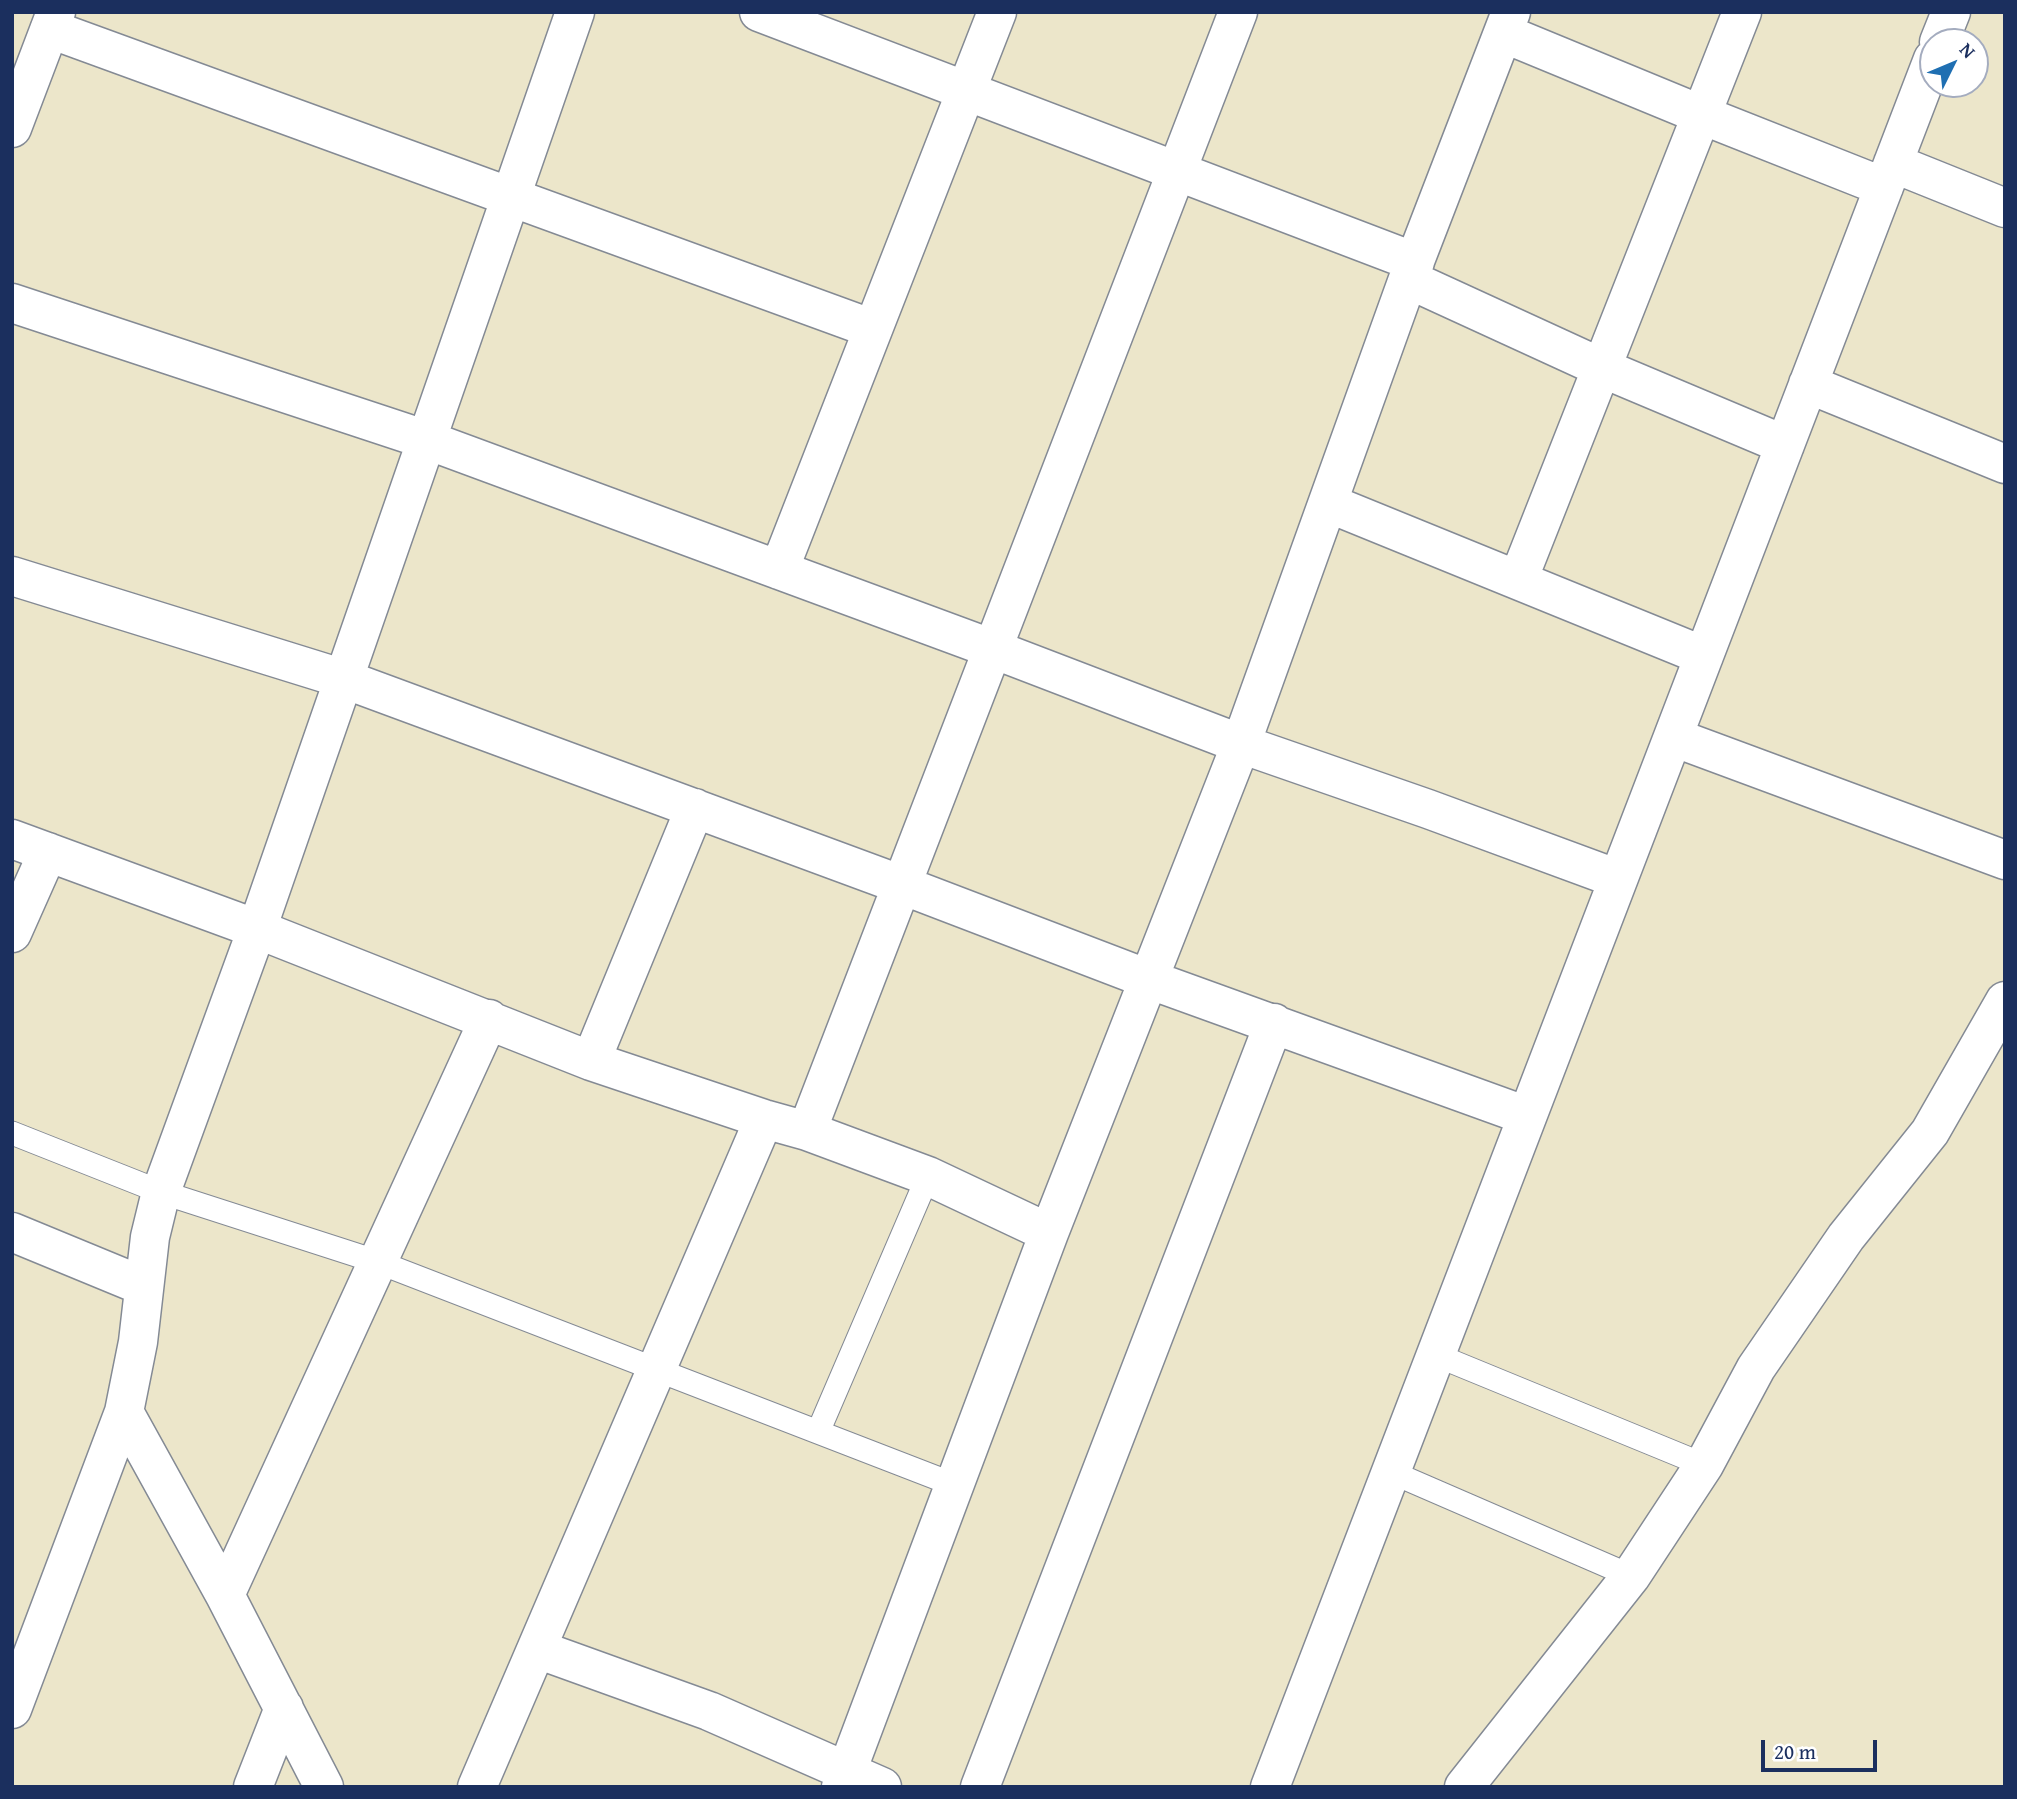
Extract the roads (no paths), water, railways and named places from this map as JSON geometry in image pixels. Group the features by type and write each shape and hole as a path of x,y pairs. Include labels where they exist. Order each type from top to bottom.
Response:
{"street":[{"path":"12,1709 124,1412 138,1342 149,1237 161,1192 257,929 575,12"},
{"path":"759,12 1177,172 1411,271 1602,368 1785,444"},
{"path":"779,570 997,12"},
{"path":"807,1131 1238,12"},
{"path":"1518,580 1742,12"},
{"path":"12,128 53,21 511,196 873,329"},
{"path":"843,1780 1049,1233 1241,744 1411,271 1507,23 1702,115 1888,175 2005,208"},
{"path":"1270,1787 1919,95"},
{"path":"12,303 427,440 993,649 1241,744 1427,808 1618,879"},
{"path":"1808,384 2005,464"},
{"path":"1328,503 1704,656"},
{"path":"12,576 344,679 1149,979 1527,1116"},
{"path":"1673,737 2005,860"},
{"path":"591,1061 695,808"},
{"path":"12,839 257,929 591,1061 807,1131 928,1175 1049,1233"},
{"path":"12,933 48,852"},
{"path":"1464,1787 1632,1576 1704,1465 1756,1367 1846,1237 1930,1132 2005,1001"},
{"path":"225,1595 489,1019"},
{"path":"979,1787 1274,1023"},
{"path":"479,1786 764,1119"},
{"path":"12,1232 144,1286"},
{"path":"124,1412 225,1595 324,1787"},
{"path":"537,1649 709,1711 843,1780 882,1787"},
{"path":"253,1787 284,1708"}],"lane":[{"path":"12,1133 161,1192 378,1262 955,1485"},
{"path":"818,1432 928,1175"},
{"path":"1436,1355 1704,1465"},
{"path":"1391,1472 1632,1576"}]}
